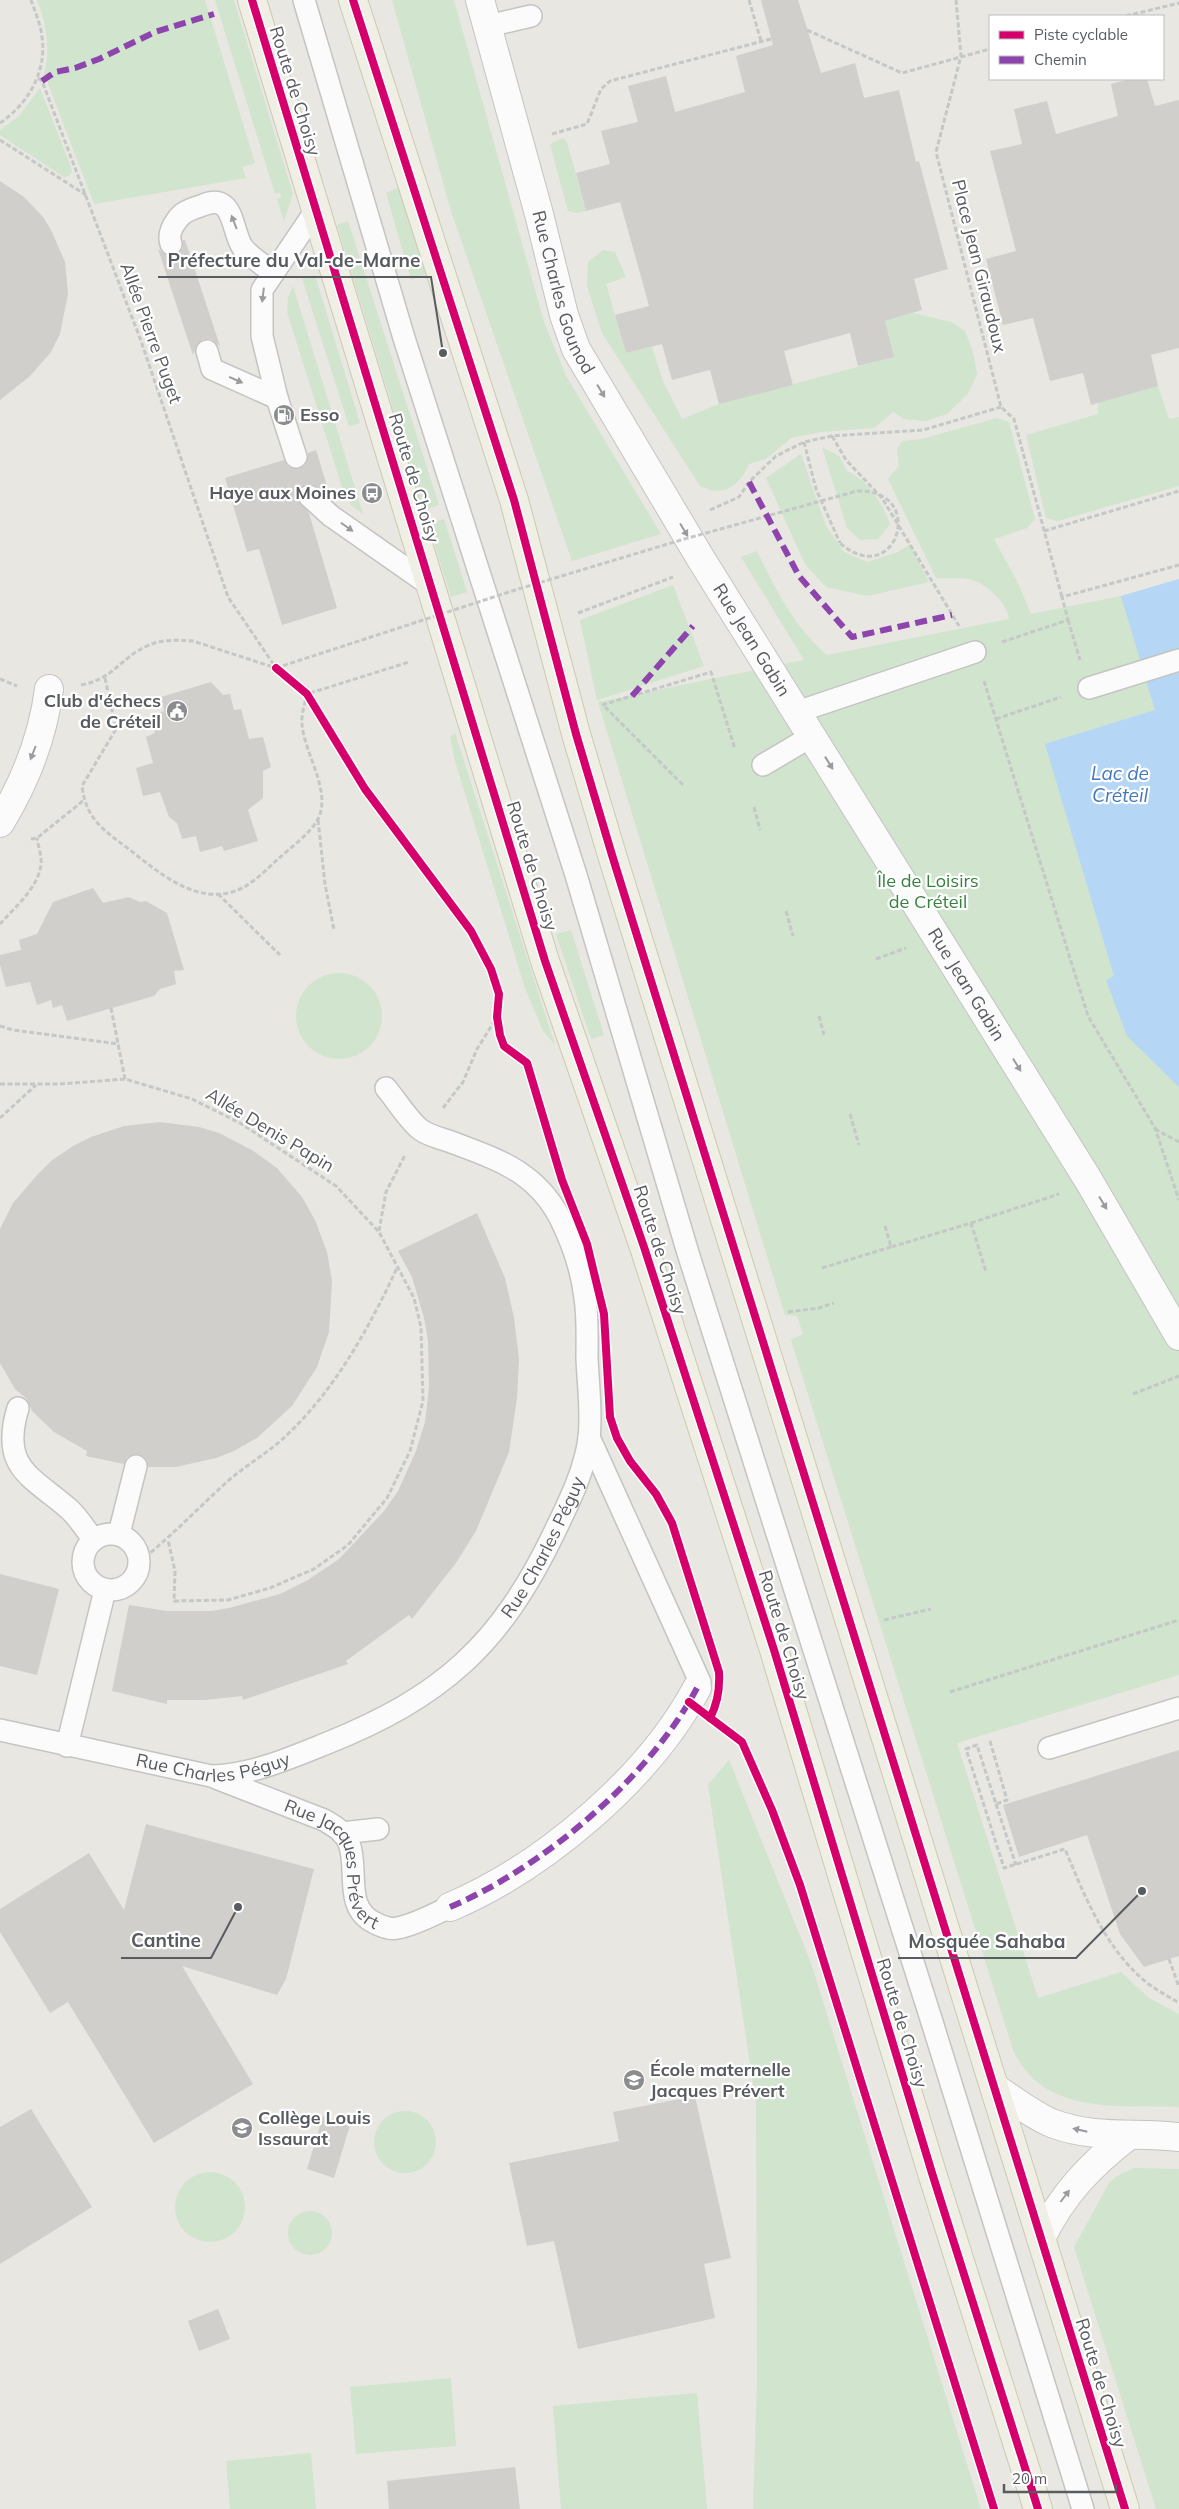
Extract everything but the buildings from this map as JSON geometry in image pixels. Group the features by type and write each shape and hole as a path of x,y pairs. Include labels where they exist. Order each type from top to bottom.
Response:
{"main road":[{"name":"Route de Choisy","path":"252,0 545,961 647,1257 774,1650 932,2173 1038,2509"},
{"name":"Route de Choisy","path":"353,0 513,494 576,734 612,855 1125,2509"}],"street":[{"name":"Rue Charles Gounod","path":"480,0 539,214 564,315 576,349 690,566"},
{"name":"Rue Jean Gabin","path":"690,566 798,712 1094,1189 1179,1336"},
{"path":"0,822 16,796 45,720 50,689"},
{"path":"450,1907 521,1869 569,1836 615,1793 655,1749 697,1688"},
{"path":"995,2088 1053,2124 1103,2135 1128,2136 1151,2134 1179,2137"},
{"path":"1041,2238 1053,2213 1076,2183 1101,2157 1128,2136"}],"lane":[{"name":"Route de Choisy","path":"304,0 404,338 576,875 688,1253 932,2022 1083,2509"},
{"path":"488,26 531,16"},
{"path":"172,244 169,236 174,224 182,213 210,202 216,202 230,211 243,248 273,273"},
{"path":"296,456 277,398 262,336 262,290 316,210"},
{"path":"207,351 212,369 277,398"},
{"path":"309,496 331,516 431,586"},
{"path":"798,712 975,652"},
{"path":"1089,688 1179,660"},
{"path":"763,765 812,736"},
{"name":"Rue Charles Péguy","path":"0,1730 211,1776 230,1776 251,1771 342,1738 379,1721 444,1681 500,1624 524,1592 562,1517 580,1472 589,1438 585,1297 571,1244 546,1194 512,1166 422,1131 386,1088"},
{"path":"18,1408 12,1422 11,1437 16,1465 23,1475 70,1510 93,1539"},
{"path":"589,1438 646,1568 700,1682 697,1688"},
{"path":"118,1534 136,1466"},
{"path":"118,1534 134,1544 139,1562 138,1570 129,1584 114,1590 105,1590 90,1581 82,1564 87,1546 93,1539 101,1535 118,1534"},
{"path":"68,1746 105,1590"},
{"path":"1049,1748 1179,1708"},
{"name":"Rue Jacques Prévert","path":"211,1776 324,1820 342,1834 350,1847 354,1897 358,1907 370,1921 396,1929 450,1907"},
{"path":"342,1834 378,1829"}],"path":[{"path":"0,123 17,110 38,78 42,58 42,37 31,0"},
{"path":"749,0 760,42"},
{"path":"1130,15 1179,3"},
{"path":"808,30 902,73 989,49"},
{"path":"551,134 587,124 602,89 610,81 771,39"},
{"path":"0,140 86,195"},
{"path":"707,512 738,497 754,476 776,456 804,442 832,436 923,430 1001,406"},
{"path":"832,436 846,460 882,498 975,652 1088,1016 1155,1128 1179,1200"},
{"path":"276,668 512,591 681,540 812,504 822,501 831,499 857,491 878,493 888,498 899,519 899,530 894,543 887,551 877,556 866,557 852,553 840,543 824,507 820,498 816,489 804,442"},
{"path":"1044,531 1179,491"},
{"path":"1062,597 1179,565"},
{"path":"571,616 690,566"},
{"path":"79,685 105,678 145,647 157,643 180,640 193,641 276,668 307,694 365,789 471,931 496,981 500,1006 497,1017 477,1049 463,1082 442,1110"},
{"path":"307,694 409,662"},
{"path":"593,707 711,672 736,749"},
{"path":"105,678 116,729 82,786 84,800 89,813 97,823 163,876 180,885 218,893 236,891 252,881 284,854 318,819"},
{"path":"307,694 302,723 323,801 318,819 325,884 334,930"},
{"path":"603,704 618,722 683,785"},
{"path":"29,840 37,838 84,800"},
{"path":"754,807 760,830"},
{"path":"0,924 31,887 39,873 41,859 37,838"},
{"path":"218,893 280,955"},
{"path":"786,911 793,936"},
{"path":"876,959 911,946"},
{"path":"111,1008 125,1079"},
{"path":"819,1016 824,1035"},
{"path":"497,1017 504,1046 527,1063"},
{"path":"0,1026 13,1030 119,1044"},
{"path":"0,1118 36,1085"},
{"path":"850,1114 859,1145"},
{"path":"1155,1128 1179,1142"},
{"path":"379,1232 386,1192 406,1152"},
{"path":"822,1268 1067,1192"},
{"path":"971,1222 986,1272"},
{"path":"885,1226 891,1247"},
{"path":"139,1562 168,1540 231,1478 271,1450 313,1408 346,1361 383,1297 397,1268"},
{"path":"780,1311 818,1308 834,1303"},
{"path":"1133,1394 1179,1376"},
{"path":"876,1622 931,1609"},
{"path":"950,1692 1179,1620"},
{"path":"990,1742 1007,1800 996,1804"},
{"path":"1016,1865 977,1745 966,1749 1004,1868 1016,1865 1065,1849 1085,1897 1112,1947 1146,1982 1179,2003"},
{"path":"1169,1959 1179,1987"}],"green space":[{"path":"37,0 205,0 255,163 242,167 246,178 94,204 44,73 47,46 43,17"},
{"path":"215,0 234,0 293,194 284,221 277,199 281,197 280,192 275,194"},
{"path":"392,0 454,0 544,322 566,376 661,534 572,561 451,211"},
{"path":"40,88 71,167 72,172 69,176 64,177 0,135 0,130 19,116"},
{"path":"563,138 567,142 586,211 577,213 568,211 550,144"},
{"path":"398,188 426,274 411,280 386,193"},
{"path":"348,221 439,505 424,510 337,225"},
{"path":"603,250 615,252 626,277 606,284 626,353 652,347 663,381 682,419 719,404 894,357 885,321 913,313 951,322 965,331 973,352 977,374 968,394 947,414 925,421 904,419 893,412 874,428 821,432 791,438 766,459 749,464 741,478 729,488 716,491 708,489 700,486 602,333 587,286 588,262"},
{"path":"315,275 360,423 349,426 302,278"},
{"path":"293,286 363,514 351,505 342,487 287,312 288,298"},
{"path":"1158,386 1169,419 1179,417 1179,486 1058,521 1046,518 1026,435 1098,414 1098,403"},
{"name":"Île de Loisirs de Créteil","path":"997,418 1009,422 1035,519 1027,528 994,539 1017,581 1031,614 1121,596 1179,579 1179,1675 957,1743 1038,1998 1121,1972 1149,1998 1179,2014 1179,2107 1108,2105 1063,2097 1043,2086 1026,2071 1013,2050 791,1340 803,1334 797,1316 785,1315 598,702 804,660 741,557 757,551 795,620 827,655 1009,619 1005,607 996,595 978,582 964,579 936,578 888,479 899,466 897,449 902,441 922,439"},
{"path":"822,447 839,456 847,471 862,480 879,501 890,524 878,539 860,540 847,528"},
{"path":"801,454 826,526 844,552 867,562 898,552 910,544 929,582 867,596 826,587 805,564 766,478"},
{"path":"444,519 467,592 451,597 428,524"},
{"path":"673,585 704,666 597,700 580,620"},
{"path":"455,733 555,1045 543,1031 525,988 455,761 450,737"},
{"path":"571,930 604,1035 591,1039 556,934"},
{"path":"331,973 347,973 356,976 370,985 379,999 382,1016 379,1033 370,1047 356,1056 347,1059 331,1059 315,1052 303,1040 296,1024 296,1008 303,992 315,980"},
{"path":"729,1760 811,1963 981,2509 753,2509 757,2379 756,2104 708,1785"},
{"path":"405,2111 422,2116 427,2120 431,2125 436,2142 431,2159 427,2164 422,2168 405,2173 388,2168 383,2164 379,2159 374,2142 379,2125 383,2120 388,2116"},
{"path":"1134,2168 1179,2169 1179,2509 1156,2509 1074,2247 1109,2183 1117,2176"},
{"path":"210,2172 223,2175 235,2182 242,2194 245,2207 242,2220 235,2232 223,2239 210,2242 197,2239 185,2232 178,2220 175,2207 178,2194 185,2182 197,2175"},
{"path":"314,2211 326,2217 331,2224 331,2242 326,2249 319,2254 306,2255 298,2252 291,2245 288,2229 291,2221 298,2214"},
{"path":"451,2378 456,2446 356,2454 350,2387"},
{"path":"697,2393 707,2509 561,2509 553,2406"},
{"path":"311,2453 316,2509 230,2509 226,2461"}],"water":[{"name":"Lac de Créteil","path":"1179,579 1179,1087 1127,1036 1106,980 1114,976 1045,744 1155,710 1121,596"}],"marked path":[{"path":"42,81 55,72 75,68 99,59 155,32 214,14"},
{"path":"749,482 799,576 852,637 952,615"},
{"path":"632,696 693,626"},
{"path":"450,1907 486,1890 522,1869 591,1816 623,1786 651,1755 676,1722 697,1688"}],"cycle path":[{"path":"252,0 545,961 644,1247 774,1650 932,2173 1038,2509"},
{"path":"353,0 514,500 576,734 612,855 1125,2509"},
{"path":"276,668 307,694 365,789 471,931 491,969 499,994 497,1017 500,1035 504,1046 527,1063 562,1180 587,1244 604,1314 610,1417 617,1438 630,1461 656,1494 672,1523 719,1672 718,1696 710,1718"},
{"path":"689,1702 742,1742 772,1810 800,1885 994,2509"}],"place":[{"name":"Préfecture du Val-de-Marne","path":"443,353"},
{"name":"Esso","path":"284,415"},
{"name":"Haye aux Moines","path":"372,493"},
{"name":"Club d'échecs de Créteil","path":"177,711"},
{"name":"Mosquée Sahaba","path":"1142,1891"},
{"name":"Cantine","path":"238,1907"},
{"name":"École maternelle Jacques Prévert","path":"634,2080"},
{"name":"Collège Louis Issaurat","path":"242,2128"}]}
